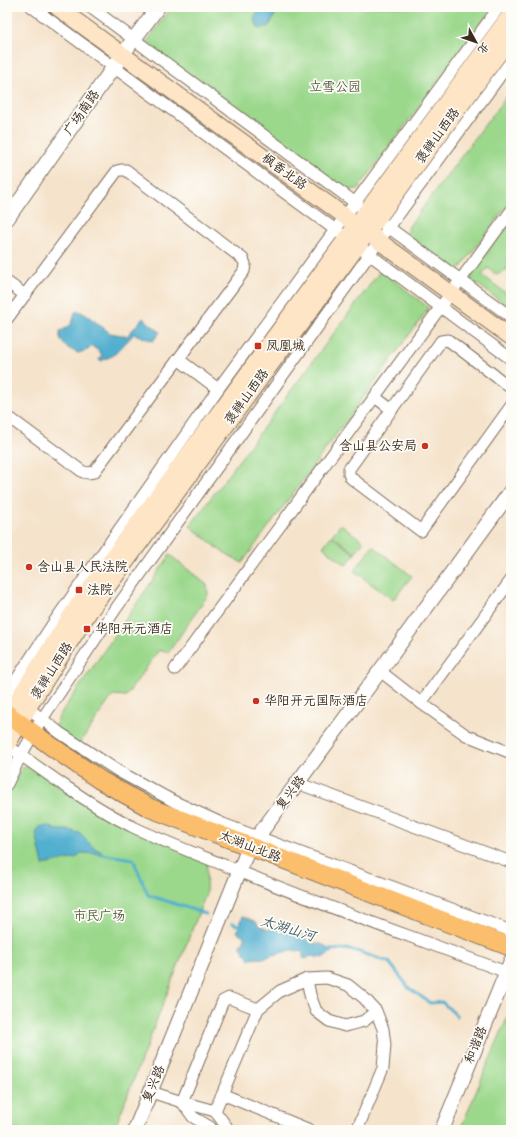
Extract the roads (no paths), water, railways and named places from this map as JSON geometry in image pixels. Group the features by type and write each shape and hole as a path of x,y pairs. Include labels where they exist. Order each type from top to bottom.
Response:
{"main road":[{"name":"枫香北路","path":"57,7 118,61 357,235 456,286 511,337"},
{"name":"褒禅山西路","path":"372,215 511,14"},
{"name":"褒禅山西路","path":"16,721 89,612 357,235 511,37"},
{"name":"太湖山北路","path":"16,721 100,780 150,808 248,853 510,966"},
{"name":"太湖山北路","path":"248,853 511,947"}],"street":[{"path":"32,7 118,61"},
{"path":"90,7 372,215 456,286 511,317"},
{"name":"广场南路","path":"7,219 118,61 158,7"},
{"path":"372,215 499,7"},
{"path":"7,784 16,721 54,622 218,389 511,61"},
{"path":"7,319 117,171 121,170 126,170 243,259 245,264 244,270 94,472 88,474 83,472 7,416"},
{"path":"174,669 511,211"},
{"path":"357,235 441,307 511,359"},
{"path":"7,282 25,295"},
{"path":"511,388 448,340 441,341 349,469 349,474 351,478 421,531 511,406"},
{"path":"178,359 218,389"},
{"path":"375,397 392,410"},
{"name":"复兴路","path":"135,1130 248,853 297,783 511,491"},
{"path":"421,703 511,580"},
{"path":"380,671 466,735 511,753"},
{"path":"16,721 41,770 86,800 131,825 185,850 248,853 511,931"},
{"path":"297,783 511,862"},
{"name":"和谐路","path":"442,1130 510,966"},
{"path":"215,1111 258,1009 280,991 307,980 327,978 348,986 364,998 376,1011 383,1029 385,1045 383,1068 357,1130"},
{"path":"307,980 310,996 316,1011 329,1021 345,1026 364,1021 376,1011"},
{"path":"182,1102 223,1002 229,998 258,1009"},
{"path":"151,1092 215,1111 229,1130"},
{"path":"222,1094 310,1130"},
{"path":"182,1102 193,1117 210,1127 212,1130"}],"water":[{"path":"260,7 279,7 269,26 259,29 254,19"},
{"path":"79,311 110,333 127,336 143,318 160,332 153,341 134,334 114,355 101,361 99,359 102,354 92,346 88,350 78,353 66,347 60,339 60,331 70,324 75,312"},
{"path":"49,826 56,830 68,830 79,833 93,847 105,854 81,853 76,858 43,865 36,834 39,827"},
{"path":"243,916 257,922 258,925 268,930 283,925 296,930 312,944 322,944 332,952 322,958 311,956 306,959 303,958 303,952 291,950 263,958 249,959 240,945 244,942 244,936 237,932"}],"waterway":[{"name":"太湖山河","path":"101,854 133,859 148,895 206,914"},
{"name":"太湖山河","path":"232,923 243,927"},
{"name":"太湖山河","path":"326,950 350,949 389,962 409,988 430,1003 442,1002 457,1016"}],"place":[{"name":"凤凰城","path":"258,346"},
{"name":"含山县公安局","path":"425,446"},
{"name":"含山县人民法院","path":"29,567"},
{"name":"法院","path":"79,590"},
{"name":"华阳开元酒店","path":"87,629"},
{"name":"华阳开元国际酒店","path":"256,701"}],"park label":[{"name":"立雪公园","path":"335,87"},
{"name":"市民广场","path":"99,916"}]}
